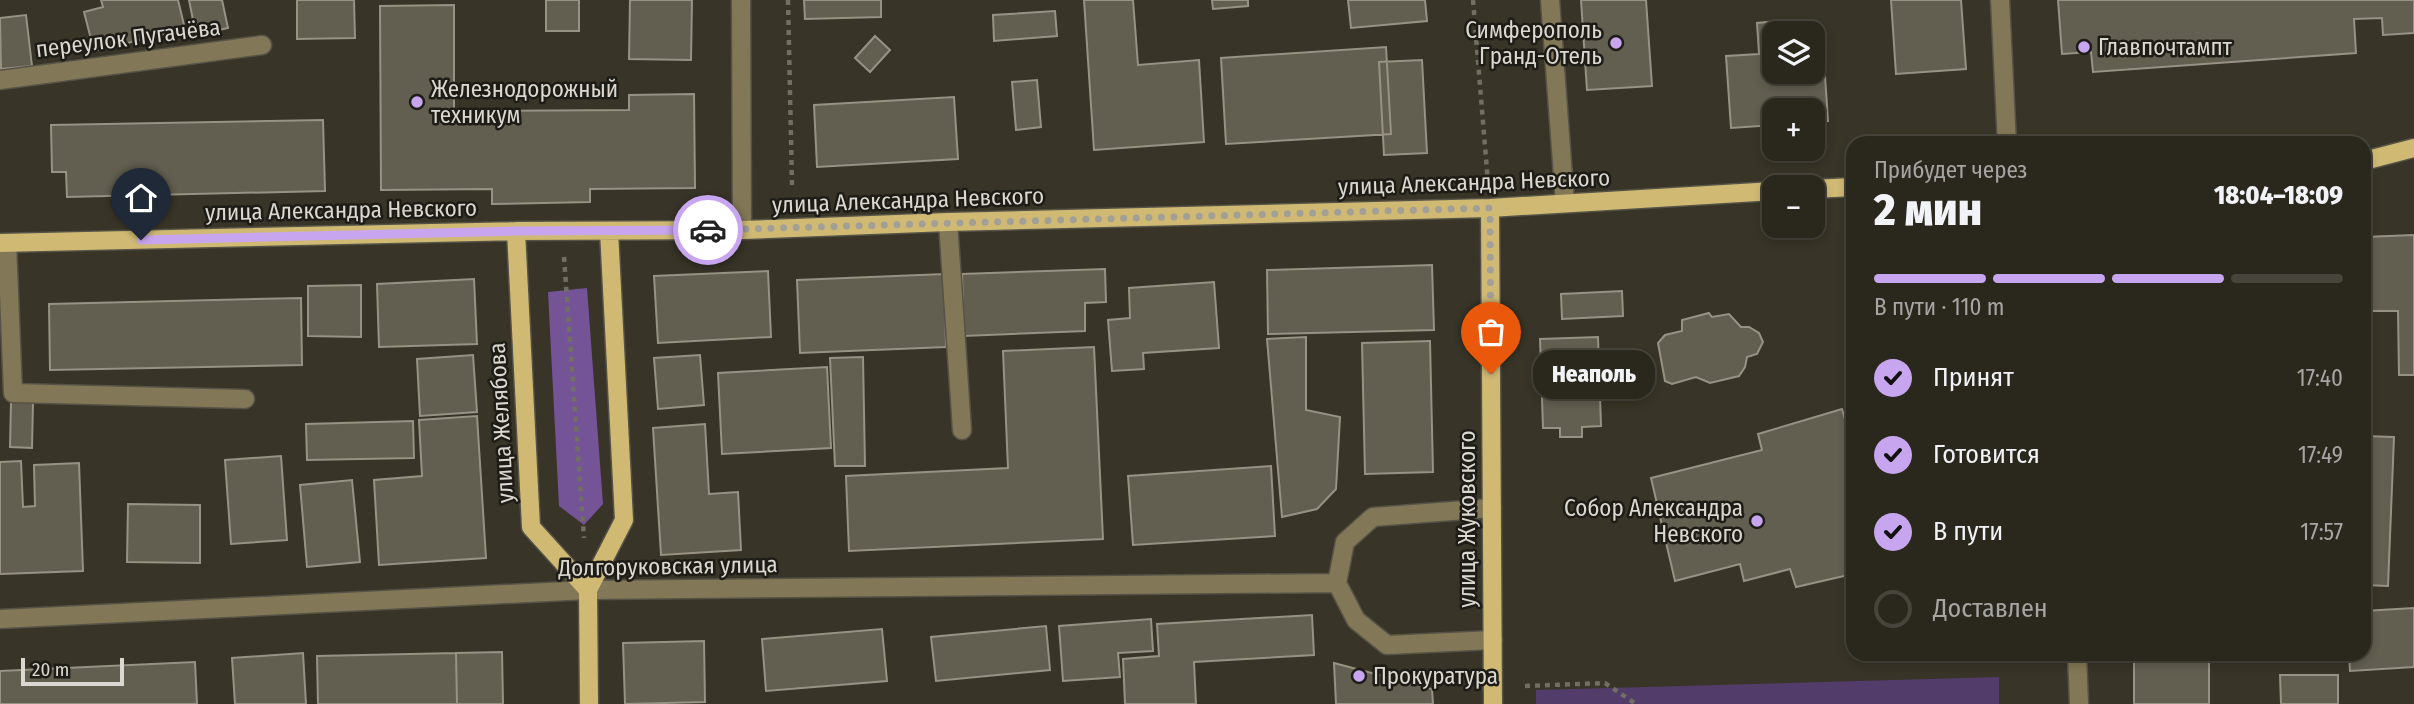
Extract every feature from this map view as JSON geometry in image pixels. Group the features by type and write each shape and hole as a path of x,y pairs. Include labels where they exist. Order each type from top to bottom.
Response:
{"main road":[{"path":"2371,159 2414,148"},
{"path":"1825,188 1846,187"},
{"name":"улица Александра Невского","path":"3,243 516,231 742,230 1490,208 1762,192"},
{"name":"улица Жуковского","path":"1490,208 1493,704"},
{"name":"улица Желябова","path":"516,231 531,527 588,590"},
{"path":"589,704 588,590 624,520 609,231"}],"street":[{"path":"741,0 742,230"},
{"path":"1550,0 1565,203"},
{"path":"2000,0 2007,136"},
{"name":"переулок Пугачёва","path":"0,80 262,46"},
{"path":"948,222 962,430"},
{"path":"3,243 13,393 245,399"},
{"path":"1492,508 1373,517 1345,542 1337,583 1356,620 1387,645 1493,640"},
{"name":"Долгоруковская улица","path":"0,619 588,590 1337,583"},
{"path":"2077,661 2079,704"}],"path":[{"path":"788,0 792,185"},
{"path":"1474,0 1490,208"},
{"path":"564,256 588,590"},
{"path":"1525,686 1605,683 1636,704"}],"shaded area":[{"path":"587,288 603,504 584,525 559,506 548,292"},
{"path":"1999,677 1999,704 1536,704 1536,690"}],"building":[{"path":"101,0 178,0 185,29 94,51 84,12 103,7"},
{"path":"189,0 222,0 228,28 196,35"},
{"path":"297,0 354,0 355,38 297,39"},
{"path":"546,0 579,0 579,31 546,31"},
{"path":"630,0 692,0 691,60 629,59"},
{"path":"804,0 881,0 881,17 805,19"},
{"path":"1084,0 1133,0 1138,65 1199,60 1204,142 1094,150"},
{"path":"1212,0 1248,0 1248,6 1213,9"},
{"path":"1348,0 1425,0 1427,21 1351,28"},
{"name":"Симферополь Гранд-Отель","path":"1581,0 1646,0 1652,86 1587,90"},
{"path":"1891,0 1961,0 1966,69 1896,74"},
{"path":"2058,0 2414,0 2414,33 2383,35 2382,18 2354,19 2356,53 2093,72 2091,52 2062,54"},
{"name":"Железнодорожный техникум","path":"454,5 454,111 629,110 629,95 694,94 695,188 590,189 590,202 492,204 492,189 381,190 380,6"},
{"path":"1055,11 1057,36 994,41 993,15"},
{"path":"26,15 32,66 1,69 0,18"},
{"path":"1757,23 1762,23 1762,84 1825,84 1825,75 1828,121 1825,121 1825,98 1762,98 1762,126 1731,128 1726,56 1759,54"},
{"path":"875,36 890,50 870,72 855,58"},
{"path":"1386,47 1391,134 1226,144 1221,58"},
{"path":"1422,60 1427,153 1384,155 1379,62"},
{"path":"1037,80 1041,127 1016,130 1012,82"},
{"path":"954,97 958,159 817,167 814,105"},
{"path":"323,120 325,191 67,197 66,172 52,172 51,125"},
{"path":"2414,235 2414,375 2399,375 2398,311 2371,311 2371,237"},
{"path":"1432,265 1434,330 1268,334 1267,270"},
{"path":"1105,269 1106,302 1085,303 1085,331 964,336 962,274"},
{"path":"768,271 771,337 658,343 654,276"},
{"path":"944,274 946,347 800,353 797,280"},
{"path":"474,279 477,344 379,347 377,284"},
{"path":"1214,282 1219,348 1143,353 1144,369 1112,371 1108,320 1130,318 1129,288"},
{"path":"361,285 361,337 308,336 308,286"},
{"path":"1622,291 1623,316 1562,319 1561,294"},
{"path":"301,298 302,365 50,370 49,304"},
{"path":"1709,313 1712,317 1729,314 1741,327 1749,327 1759,333 1763,342 1757,354 1747,357 1739,376 1710,383 1696,377 1672,384 1665,381 1658,343 1665,335 1682,331 1682,320"},
{"path":"1306,337 1306,410 1340,417 1336,489 1317,509 1282,517 1267,339"},
{"path":"1598,337 1601,426 1582,427 1582,437 1560,437 1560,428 1543,428 1540,339"},
{"path":"1430,341 1433,472 1365,474 1362,343"},
{"path":"1094,347 1103,539 849,551 846,476 1008,468 1003,351"},
{"path":"473,355 477,412 420,416 417,359"},
{"path":"700,355 704,405 658,409 654,358"},
{"path":"863,357 865,466 835,466 830,358"},
{"path":"827,367 831,448 722,454 718,373"},
{"path":"11,402 33,402 32,448 10,447"},
{"name":"Собор Александра Невского","path":"1842,409 1846,423 1846,576 1796,587 1790,569 1744,581 1740,564 1675,581 1651,478 1762,450 1758,434"},
{"path":"477,416 486,558 379,565 374,480 422,476 419,420"},
{"path":"413,421 414,458 307,460 306,424"},
{"path":"705,424 709,494 738,492 741,550 661,555 653,428"},
{"path":"2371,436 2394,437 2388,586 2371,585"},
{"path":"281,456 287,540 231,544 225,460"},
{"path":"21,461 23,507 35,506 34,465 79,463 83,571 0,574 0,462"},
{"path":"1271,466 1275,536 1133,545 1128,476"},
{"path":"352,480 360,562 307,567 300,485"},
{"path":"128,504 200,505 200,563 127,562"},
{"path":"2414,608 2414,667 2350,671 2349,661 2371,661 2371,611"},
{"path":"1312,615 1314,655 1194,662 1196,704 1125,704 1123,659 1159,656 1157,624"},
{"path":"1151,619 1153,651 1118,653 1120,677 1063,681 1059,626"},
{"path":"1046,626 1050,670 936,681 931,637"},
{"path":"882,629 887,681 766,691 762,639"},
{"path":"704,641 705,702 625,704 623,643"},
{"path":"502,652 503,704 457,704 456,653"},
{"path":"303,653 306,704 235,704 232,658"},
{"path":"456,653 457,704 318,704 317,656"},
{"path":"2134,661 2209,661 2209,704 2134,704"},
{"path":"195,662 197,704 0,704 0,671"},
{"name":"Прокуратура","path":"1334,663 1432,689 1433,704 1336,704"},
{"path":"2280,675 2338,675 2338,704 2281,704"}],"way so far":[{"path":"708,230 1490,208 1491,374"}],"place":[{"name":"Симферополь Гранд-Отель","path":"1616,43"},
{"name":"Главпочтампт","path":"2084,47"},
{"name":"Железнодорожный техникум","path":"417,102"},
{"name":"Неаполь","path":"1491,374"},
{"name":"Собор Александра Невского","path":"1757,521"},
{"name":"Прокуратура","path":"1359,676"}],"route":[{"path":"141,240 516,231 708,230"}]}
